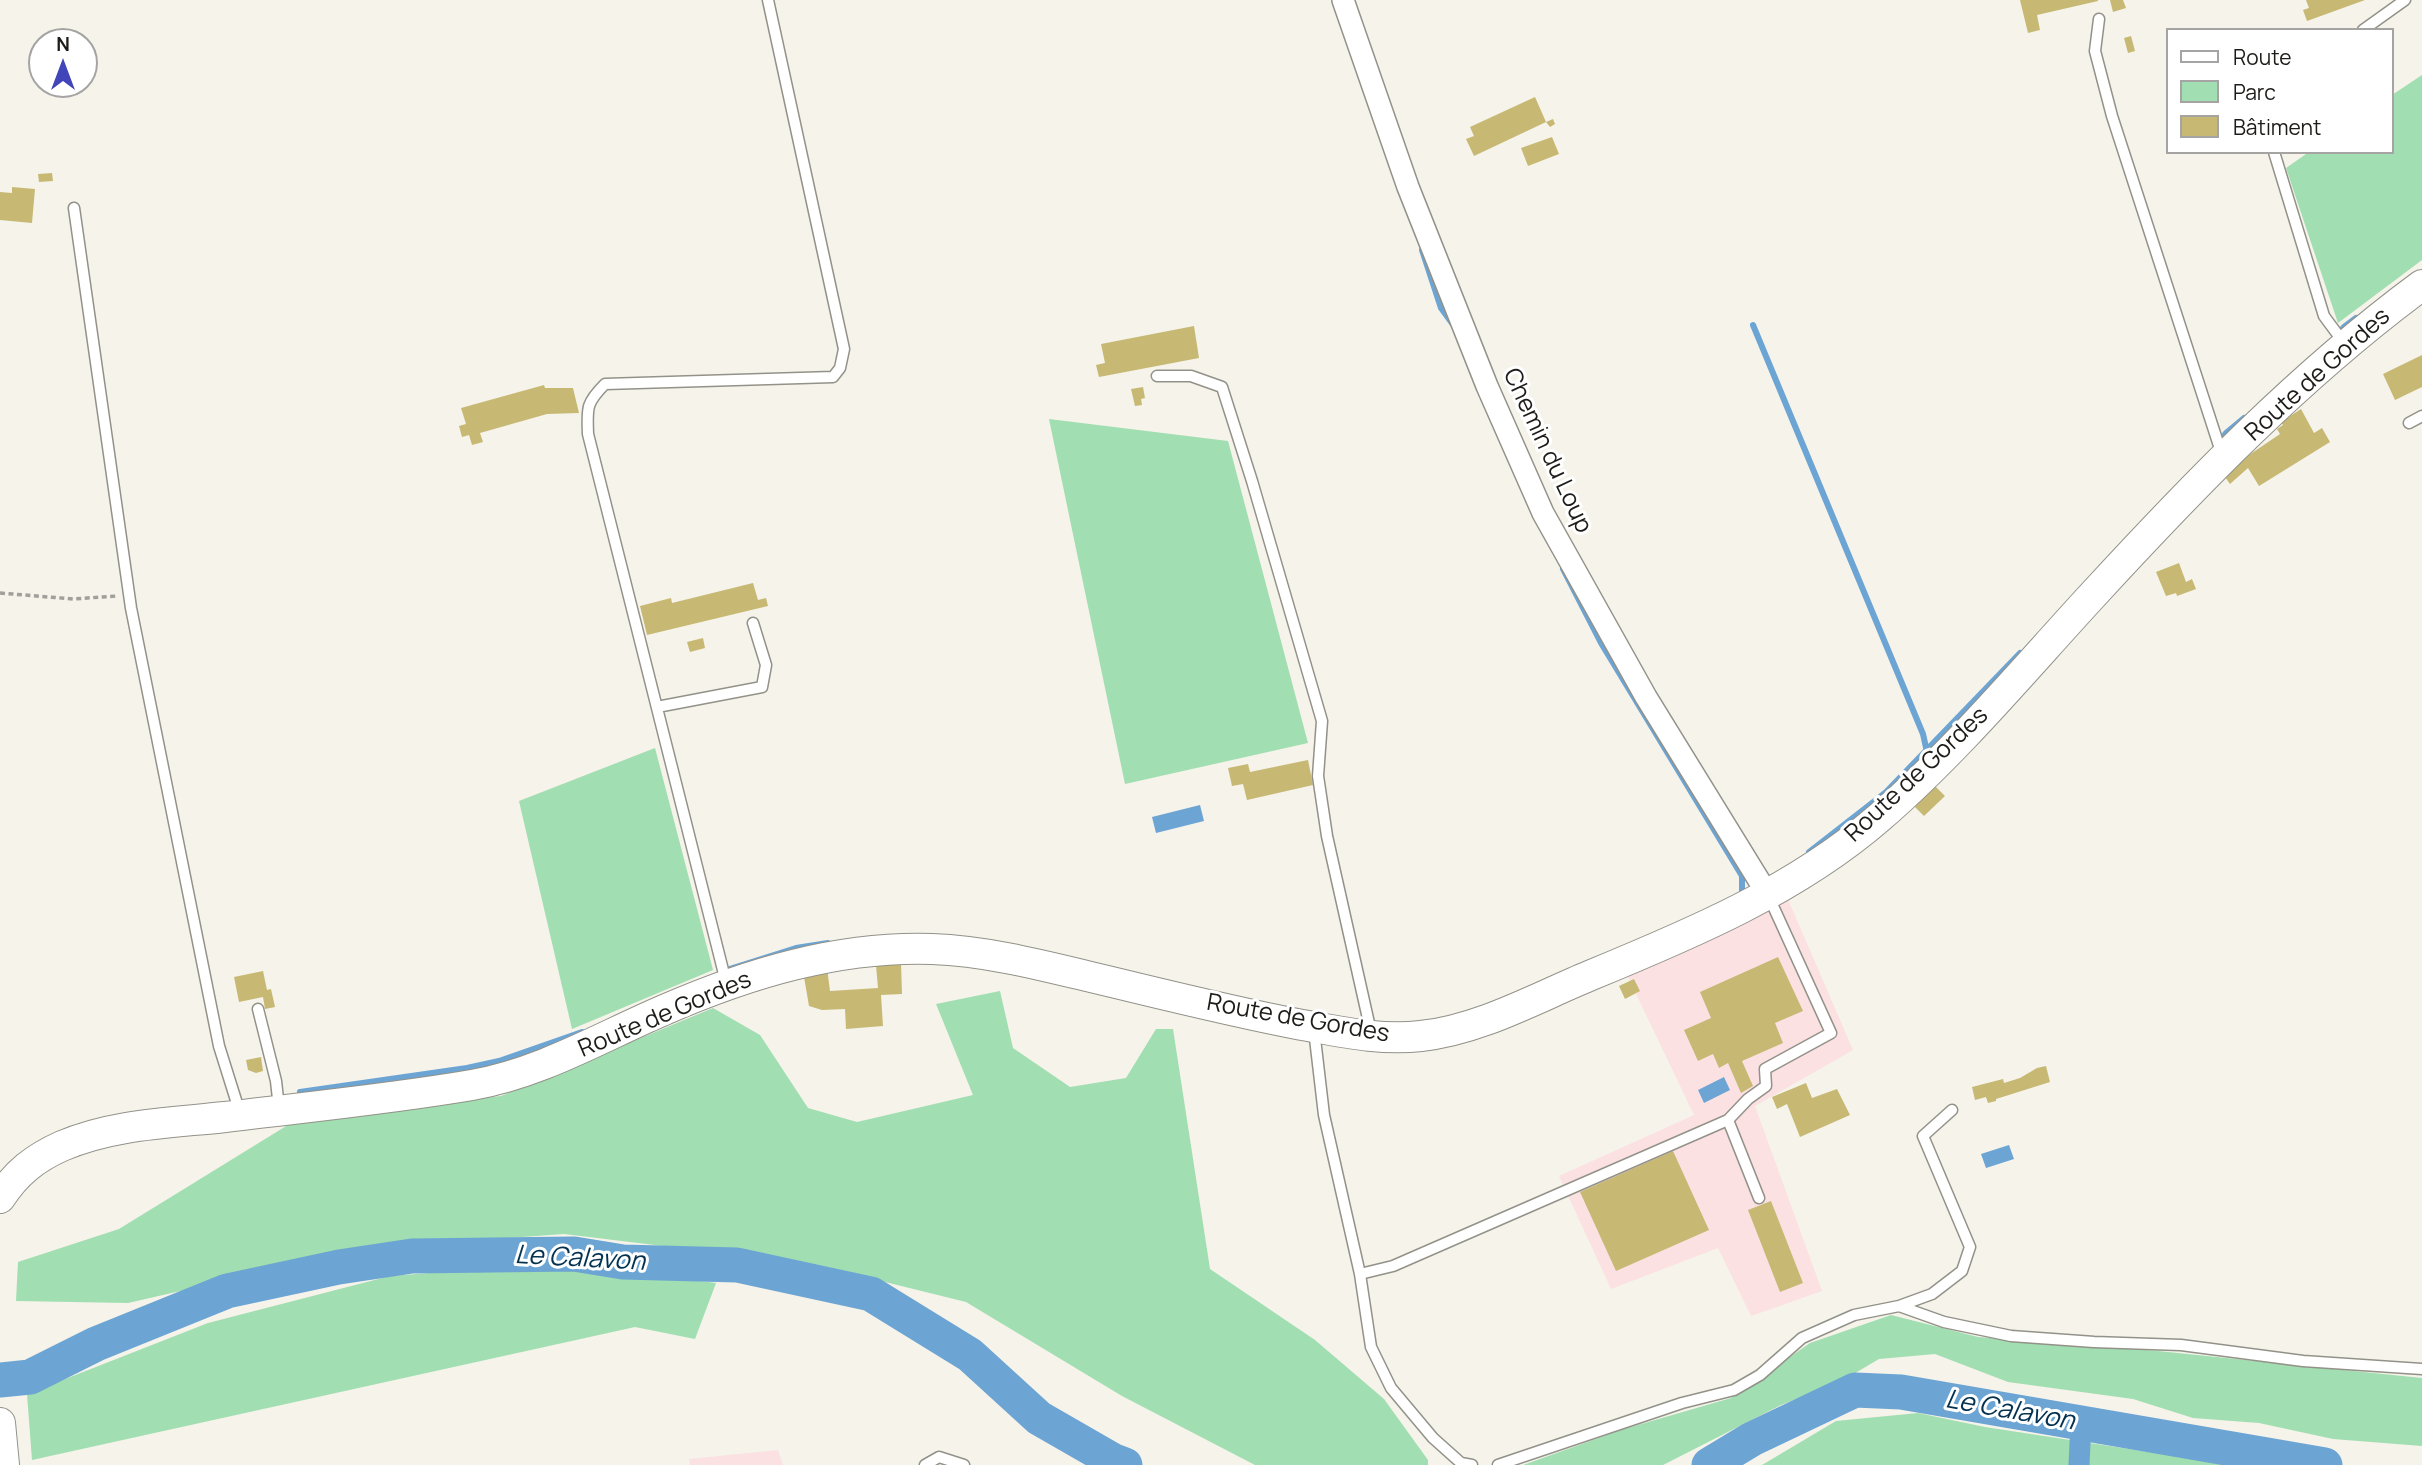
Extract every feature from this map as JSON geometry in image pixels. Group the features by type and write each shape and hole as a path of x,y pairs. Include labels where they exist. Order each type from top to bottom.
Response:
{"street":[{"name":"Chemin du Loup","path":"1343,0 1413,199 1487,386 1543,513 1646,697 1768,895"},
{"name":"Route de Gordes","path":"0,1198 32,1161 83,1138 113,1130 480,1084 566,1057 664,1010 727,985 812,959 852,952 933,949 1017,959 1242,1013 1372,1036 1421,1036 1473,1024 1633,958 1768,895 1878,819 1973,726 2183,498 2346,345 2422,285"}],"lane":[{"path":"727,985 588,434 589,400 605,384 833,377 841,368 844,349 768,0"},
{"path":"2366,28 2405,0"},
{"path":"2099,19 2095,51 2112,116 2224,459"},
{"path":"2275,154 2324,316 2346,345"},
{"path":"74,208 129,595 219,1046 240,1115"},
{"path":"1157,376 1191,376 1222,387 1322,721 1318,775 1327,836 1372,1036"},
{"path":"2410,423 2422,416"},
{"path":"656,707 762,687 766,665 753,623"},
{"path":"1360,1274 1393,1266 1728,1120 1748,1099 1766,1086 1765,1069 1831,1033 1768,895"},
{"path":"258,1009 276,1081 279,1111"},
{"path":"1313,1027 1324,1115 1360,1274 1371,1347 1391,1388 1433,1438 1461,1463 1472,1465"},
{"path":"1498,1465 1682,1403 1734,1390 1760,1375 1802,1338 1854,1315 1899,1306 1932,1294 1962,1271 1970,1247 1923,1136 1952,1110"},
{"path":"1728,1120 1759,1198"},
{"path":"1899,1306 1944,1322 2011,1336 2181,1345 2303,1361 2422,1369"},
{"path":"925,1465 939,1457 964,1465"}],"path":[{"path":"0,593 73,599 129,595"}],"shaded area":[{"path":"1787,897 1853,1050 1755,1106 1822,1291 1751,1316 1718,1248 1611,1289 1559,1176 1694,1115 1627,975"},
{"path":"778,1450 783,1465 690,1465 689,1459"}],"green space":[{"path":"2422,75 2422,260 2338,323 2286,168 2306,154 2394,154 2394,94"},
{"path":"1049,419 1228,441 1308,743 1125,784"},
{"path":"655,748 713,970 572,1029 519,801"},
{"path":"1000,991 1013,1048 1070,1087 1126,1078 1156,1029 1173,1029 1210,1269 1315,1340 1384,1399 1428,1460 1428,1465 1255,1465 1122,1396 966,1302 873,1279 696,1250 564,1234 368,1248 128,1303 16,1301 18,1262 119,1229 296,1120 501,1096 713,1008 760,1035 808,1108 857,1122 973,1095 936,1004"},
{"path":"559,1263 716,1283 695,1339 635,1327 32,1460 27,1394 208,1323 390,1276"},
{"path":"1891,1315 1978,1337 2158,1351 2422,1378 2422,1446 2333,1439 2259,1423 2193,1418 2133,1399 2008,1382 1935,1354 1879,1359 1840,1382 1781,1405 1663,1465 1523,1465 1624,1429 1731,1398 1810,1343"},
{"path":"1918,1413 1985,1427 2234,1465 1762,1465 1836,1421"}],"water":[{"path":"1200,805 1204,821 1156,833 1152,817"},
{"path":"1724,1077 1730,1090 1704,1103 1698,1090"},
{"path":"2009,1145 2014,1159 1986,1168 1981,1154"}],"building":[{"path":"2020,0 2098,1 2037,15 2040,30 2028,33"},
{"path":"2110,0 2123,0 2126,8 2113,12"},
{"path":"2306,0 2365,0 2307,21 2303,10 2309,8"},
{"path":"2131,36 2135,51 2128,53 2124,38"},
{"path":"1535,97 1546,122 1474,156 1466,139 1474,136 1470,127"},
{"path":"1553,119 1555,124 1550,127 1546,122"},
{"path":"1552,137 1559,154 1528,166 1521,148"},
{"path":"52,173 53,181 39,182 38,174"},
{"path":"12,187 35,189 32,223 0,220 0,192 12,193"},
{"path":"1194,326 1199,358 1099,377 1096,365 1105,363 1101,344"},
{"path":"2422,355 2422,387 2395,400 2383,374"},
{"path":"544,385 545,388 573,388 579,413 547,414 480,433 483,442 472,445 469,435 462,437 459,426 466,424 461,408"},
{"path":"1143,387 1145,398 1141,399 1142,405 1135,406 1131,389"},
{"path":"2301,409 2314,433 2322,428 2330,442 2259,486 2248,468 2230,484 2225,477 2249,455 2280,434 2277,429 2283,425 2281,422"},
{"path":"2179,563 2186,582 2192,579 2196,589 2177,596 2176,593 2166,596 2156,572"},
{"path":"753,583 758,600 766,598 768,606 647,635 640,606 671,598 672,603"},
{"path":"703,638 705,648 690,652 687,642"},
{"path":"1308,760 1313,785 1247,800 1243,784 1232,786 1228,768 1248,764 1250,772"},
{"path":"1933,784 1945,796 1924,816 1912,804"},
{"path":"1778,957 1803,1011 1775,1023 1783,1043 1742,1061 1753,1086 1741,1093 1728,1063 1719,1068 1713,1054 1698,1061 1684,1030 1711,1018 1700,992"},
{"path":"901,963 902,994 881,995 883,1026 846,1029 845,1009 822,1010 809,1006 803,971 827,968 830,991 878,988 876,965"},
{"path":"263,971 267,990 271,989 275,1007 265,1009 263,997 239,1002 234,977"},
{"path":"1634,979 1640,991 1625,999 1619,986"},
{"path":"261,1057 263,1071 256,1073 248,1070 246,1060"},
{"path":"2046,1066 2050,1082 1988,1103 1986,1097 1975,1100 1972,1087 2003,1079 2004,1083"},
{"path":"1806,1083 1812,1098 1837,1089 1850,1115 1800,1137 1787,1104 1777,1109 1772,1097"},
{"path":"1673,1151 1709,1230 1616,1271 1580,1192"},
{"path":"1771,1201 1803,1283 1780,1292 1748,1210"}],"waterway":[{"path":"1422,250 1441,308 1454,326"},
{"path":"2336,336 2356,318"},
{"path":"1753,325 1923,734 1927,752"},
{"path":"2218,445 2226,433 2244,418"},
{"path":"1563,569 1601,643 1742,876 1742,894 1738,896"},
{"path":"1809,852 1886,792 2020,653"},
{"path":"720,972 796,948 828,943"},
{"path":"300,1092 467,1068 499,1061 582,1032"},
{"name":"Le Calavon","path":"0,1380 30,1377 96,1344 227,1291 339,1267 412,1256 574,1254 623,1262 737,1265 871,1294 970,1355 1039,1418 1125,1465"},
{"name":"Le Calavon","path":"1709,1465 1752,1439 1855,1390 1901,1392 2325,1465"},
{"path":"2079,1465 2081,1422"}]}
